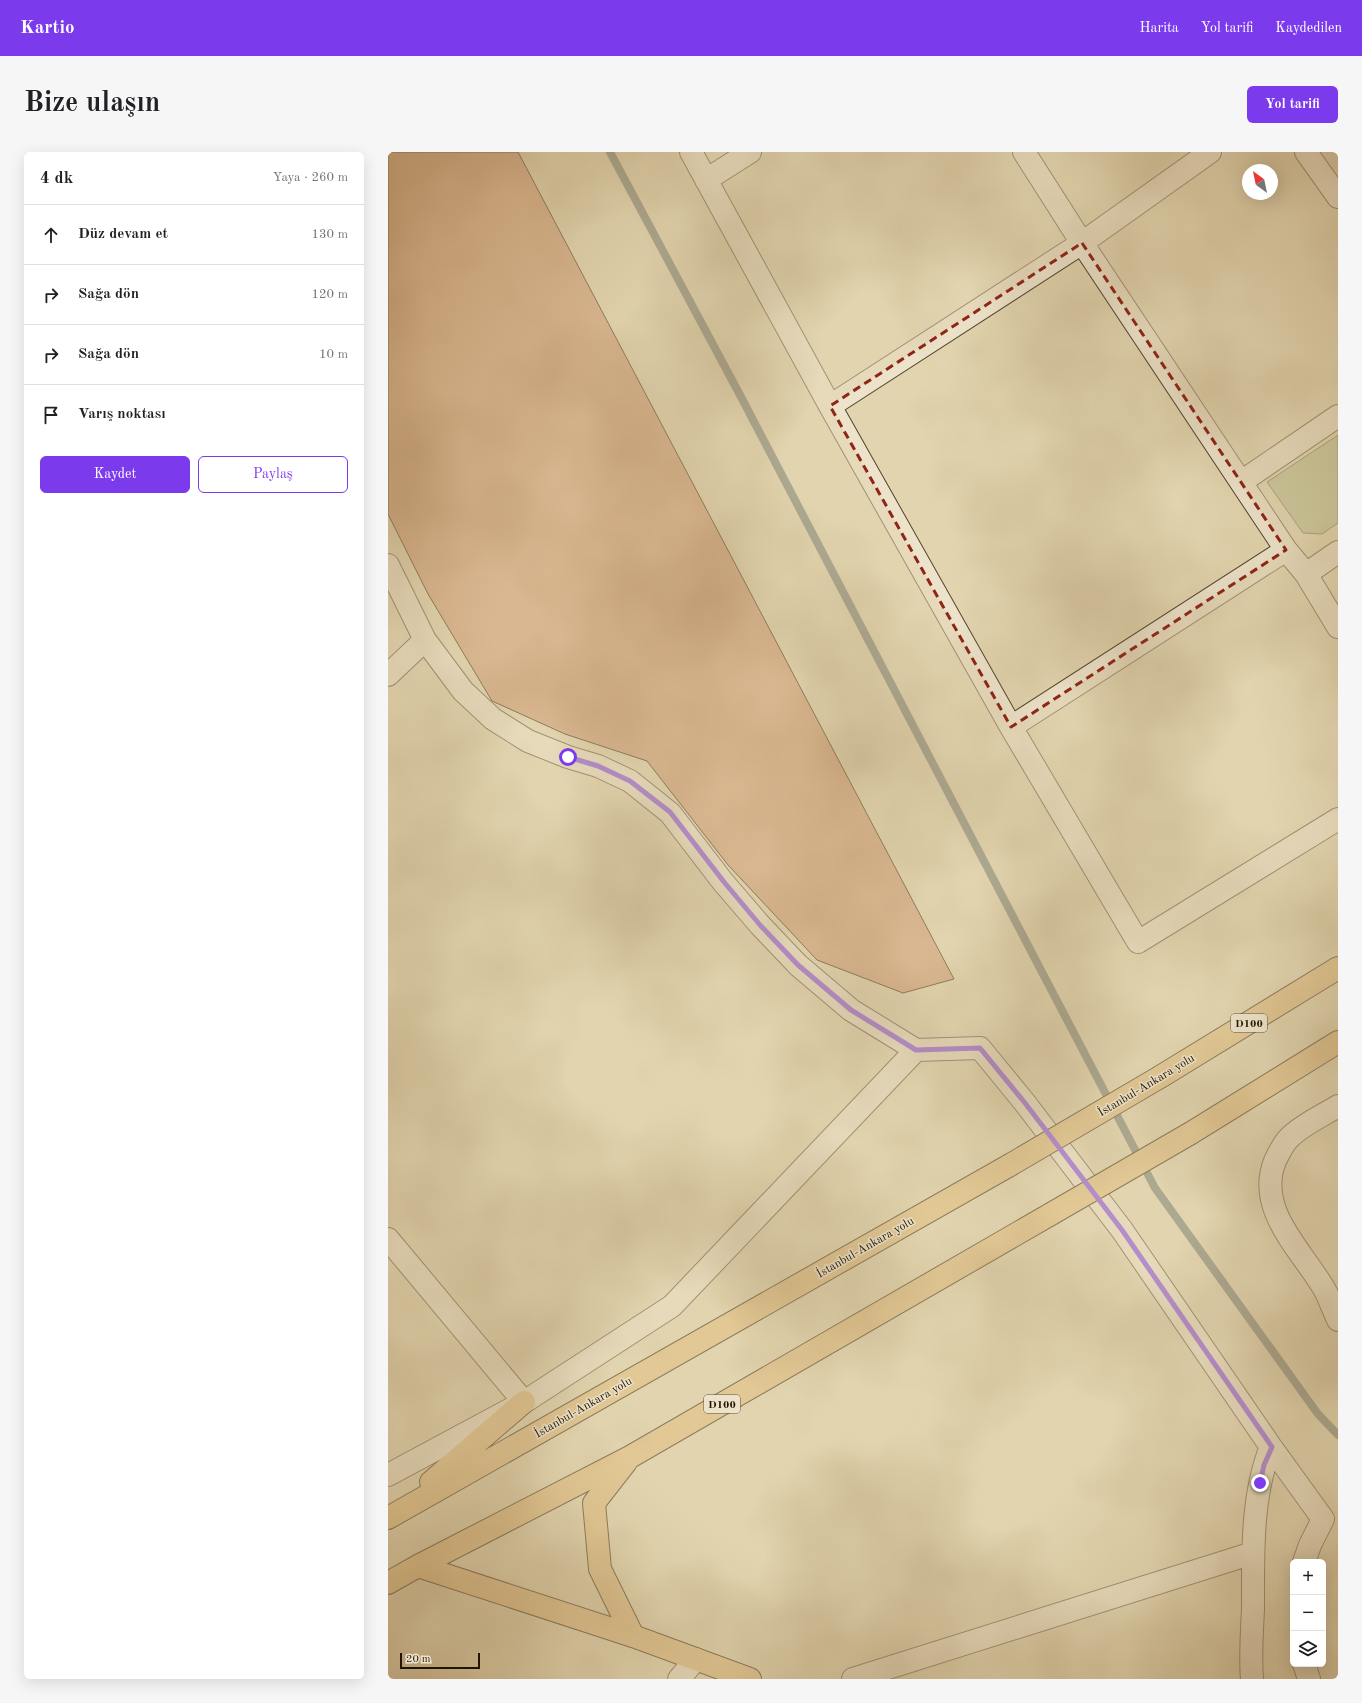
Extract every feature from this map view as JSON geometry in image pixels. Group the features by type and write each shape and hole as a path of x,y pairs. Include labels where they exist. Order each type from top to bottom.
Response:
{"main road":[{"name":"İstanbul-Ankara yolu","path":"391,1516 1010,1165 1160,1077 1338,968"},
{"name":"D100","path":"388,1583 418,1566 630,1457 1191,1133 1338,1042"},
{"path":"391,1516 524,1402"},
{"path":"630,1457 594,1503 600,1569 633,1636"},
{"path":"418,1566 633,1636 750,1679"}],"street":[{"path":"691,152 830,406 1011,727 1138,942 1338,819"},
{"path":"706,180 750,152"},
{"path":"1024,152 1082,243 1286,550 1306,574 1338,627"},
{"path":"830,406 1082,243 1210,152"},
{"path":"1306,152 1338,197"},
{"path":"1241,482 1338,416"},
{"path":"1011,727 1286,550"},
{"path":"1306,574 1338,552"},
{"path":"388,565 425,640 463,691 493,718 528,741 568,757 598,766 630,781 670,812 760,925 798,965 851,1010 916,1050 980,1048 1025,1103 1122,1230 1323,1519 1310,1545 1305,1559"},
{"path":"388,675 425,640"},
{"path":"388,1475 524,1402 672,1306 916,1050"},
{"path":"1338,1106 1300,1128 1289,1138 1279,1151 1273,1166 1270,1178 1270,1190 1272,1202 1284,1227 1326,1292 1338,1320"},
{"path":"388,1239 524,1402"},
{"path":"1252,1679 1253,1553 1260,1483 1264,1465 1272,1447"},
{"path":"853,1679 1253,1553"},
{"path":"679,1679 696,1659"},
{"path":"1305,1667 1309,1679"}],"highlighted area":[{"path":"1082,243 1286,550 1011,727 830,406"}],"green space":[{"path":"1338,435 1338,523 1322,534 1303,533 1267,482"}],"building":[{"path":"388,152 518,152 954,979 903,993 817,960 728,865 647,761 565,734 492,701 428,594 388,514"}],"waterway":[{"path":"610,152 740,395 1155,1188 1318,1414 1338,1435"}],"route":[{"path":"568,757 598,766 630,781 670,812 724,882 760,925 798,965 851,1010 916,1050 980,1048 1025,1103 1122,1230 1272,1447 1264,1465 1260,1483"}]}
